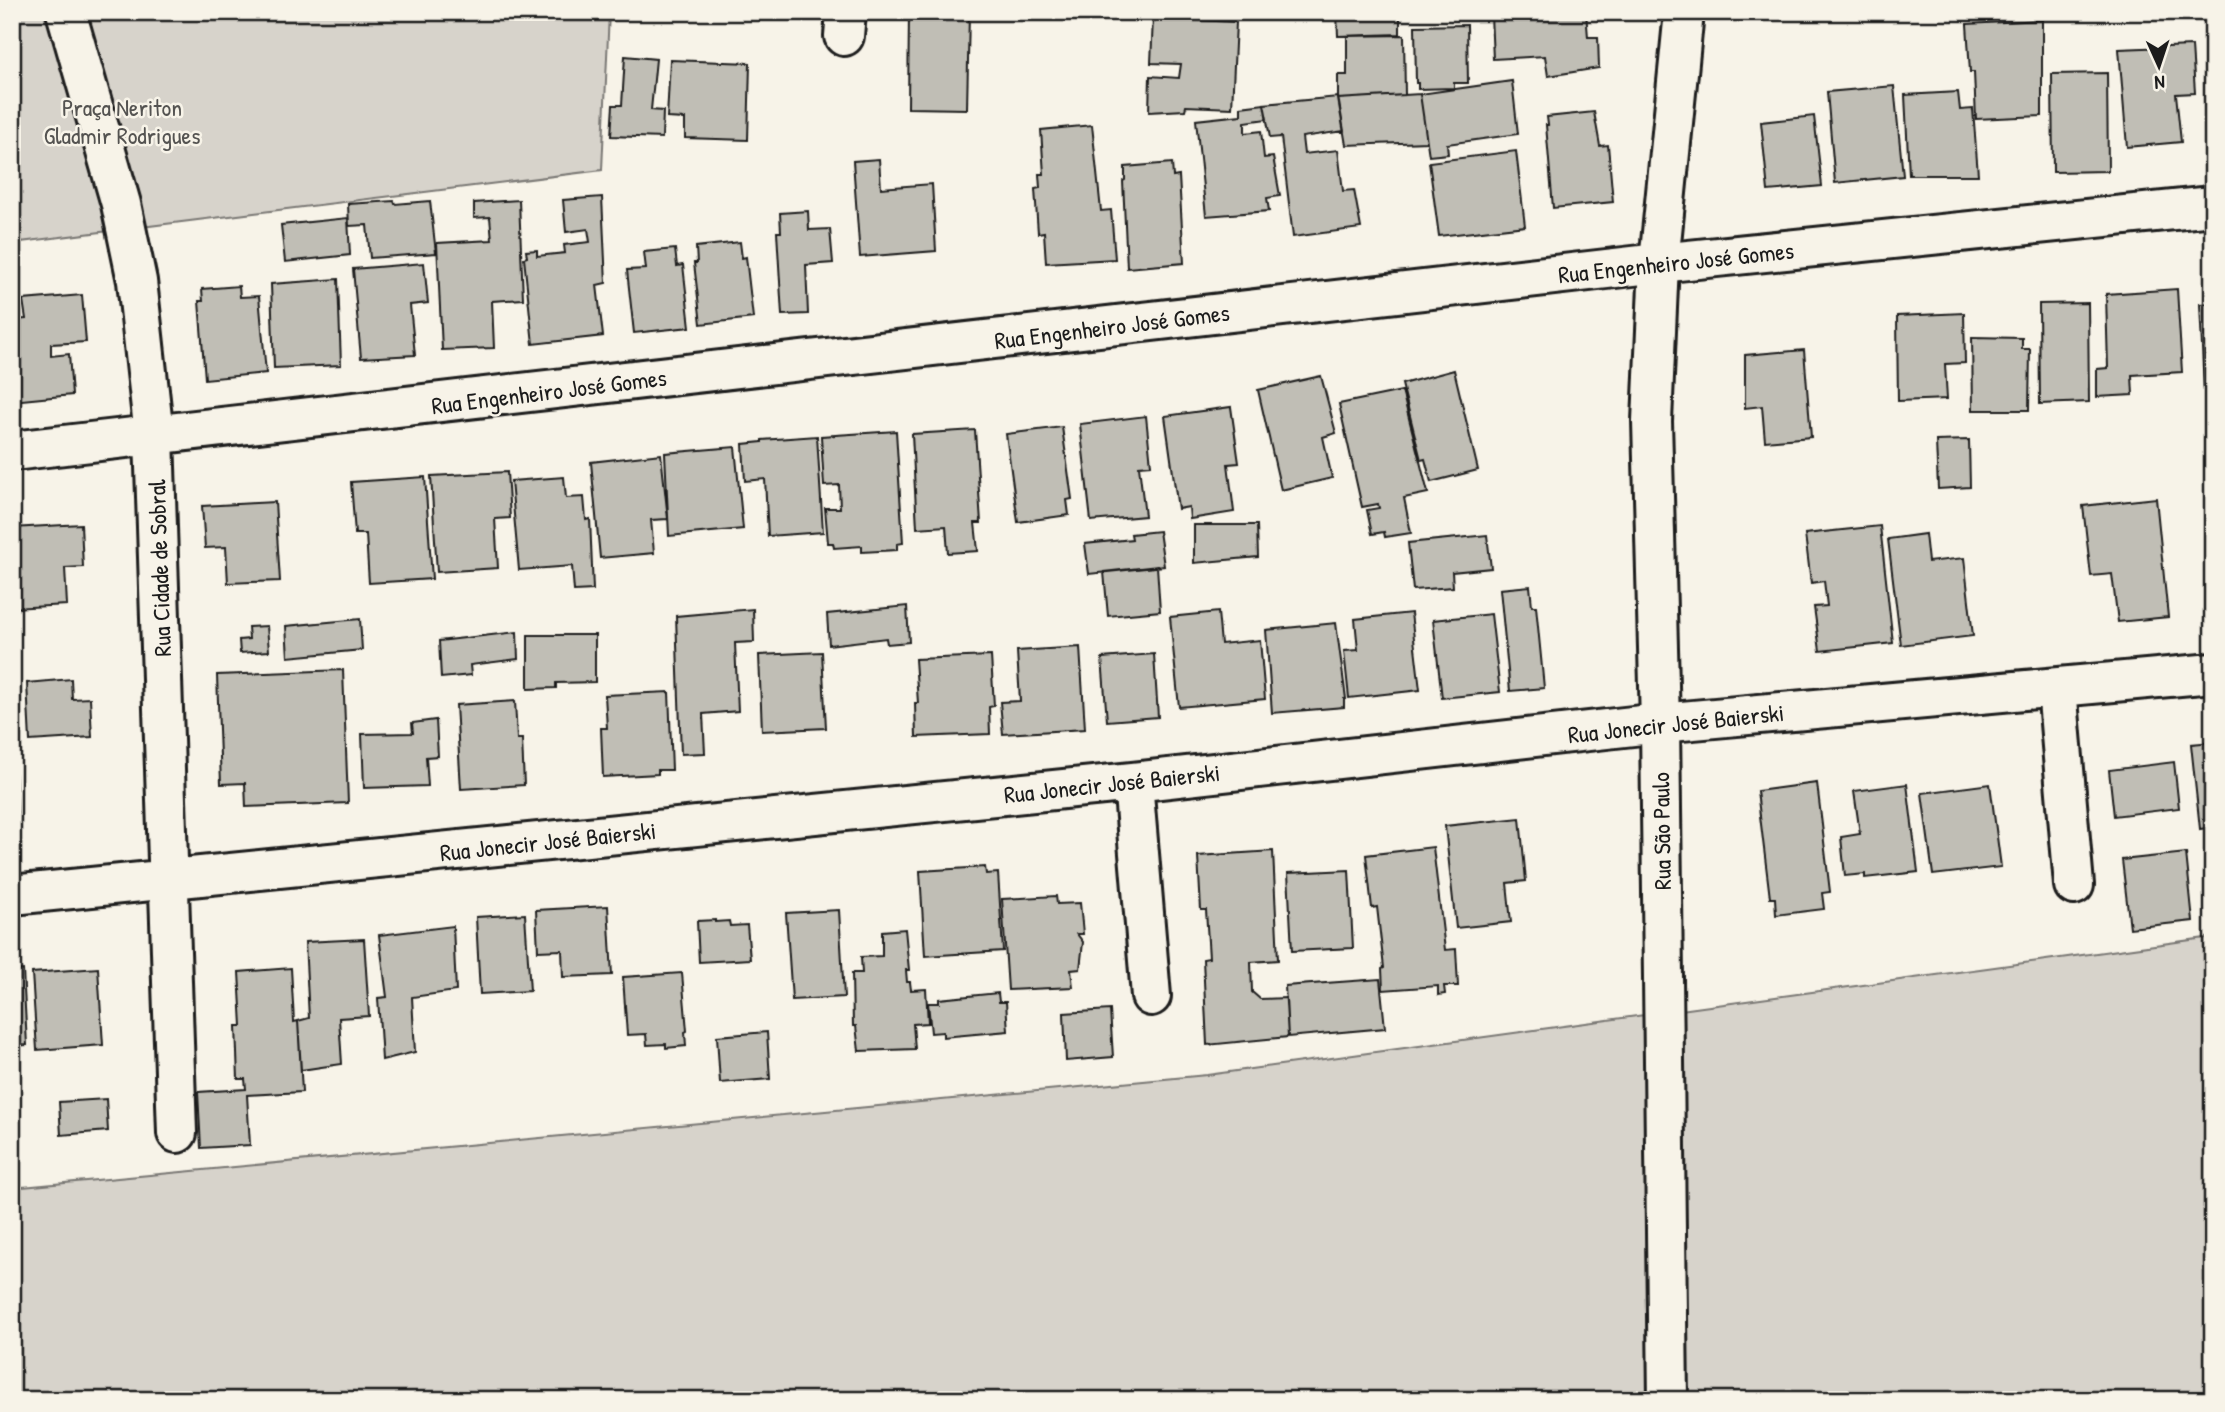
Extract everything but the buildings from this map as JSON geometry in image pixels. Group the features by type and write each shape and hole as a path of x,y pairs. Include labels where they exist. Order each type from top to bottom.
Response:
{"street":[{"name":"Rua Cidade de Sobral","path":"66,12 121,204 137,281 154,436 177,1133"},
{"name":"Rua São Paulo","path":"1668,1400 1660,723 1652,421 1659,263 1684,12"},
{"name":"Rua Engenheiro José Gomes","path":"12,451 1659,263 2213,206"},
{"name":"Rua Jonecir José Baierski","path":"12,895 1133,782 1660,723 2213,673"},
{"path":"2057,688 2074,885"},
{"path":"1133,782 1151,996"}],"green space":[{"name":"Praça Neriton Gladmir Rodrigues","path":"12,12 609,12 602,170 12,243"},
{"path":"2213,937 2213,1400 12,1400 12,1188 1207,1075"}]}
